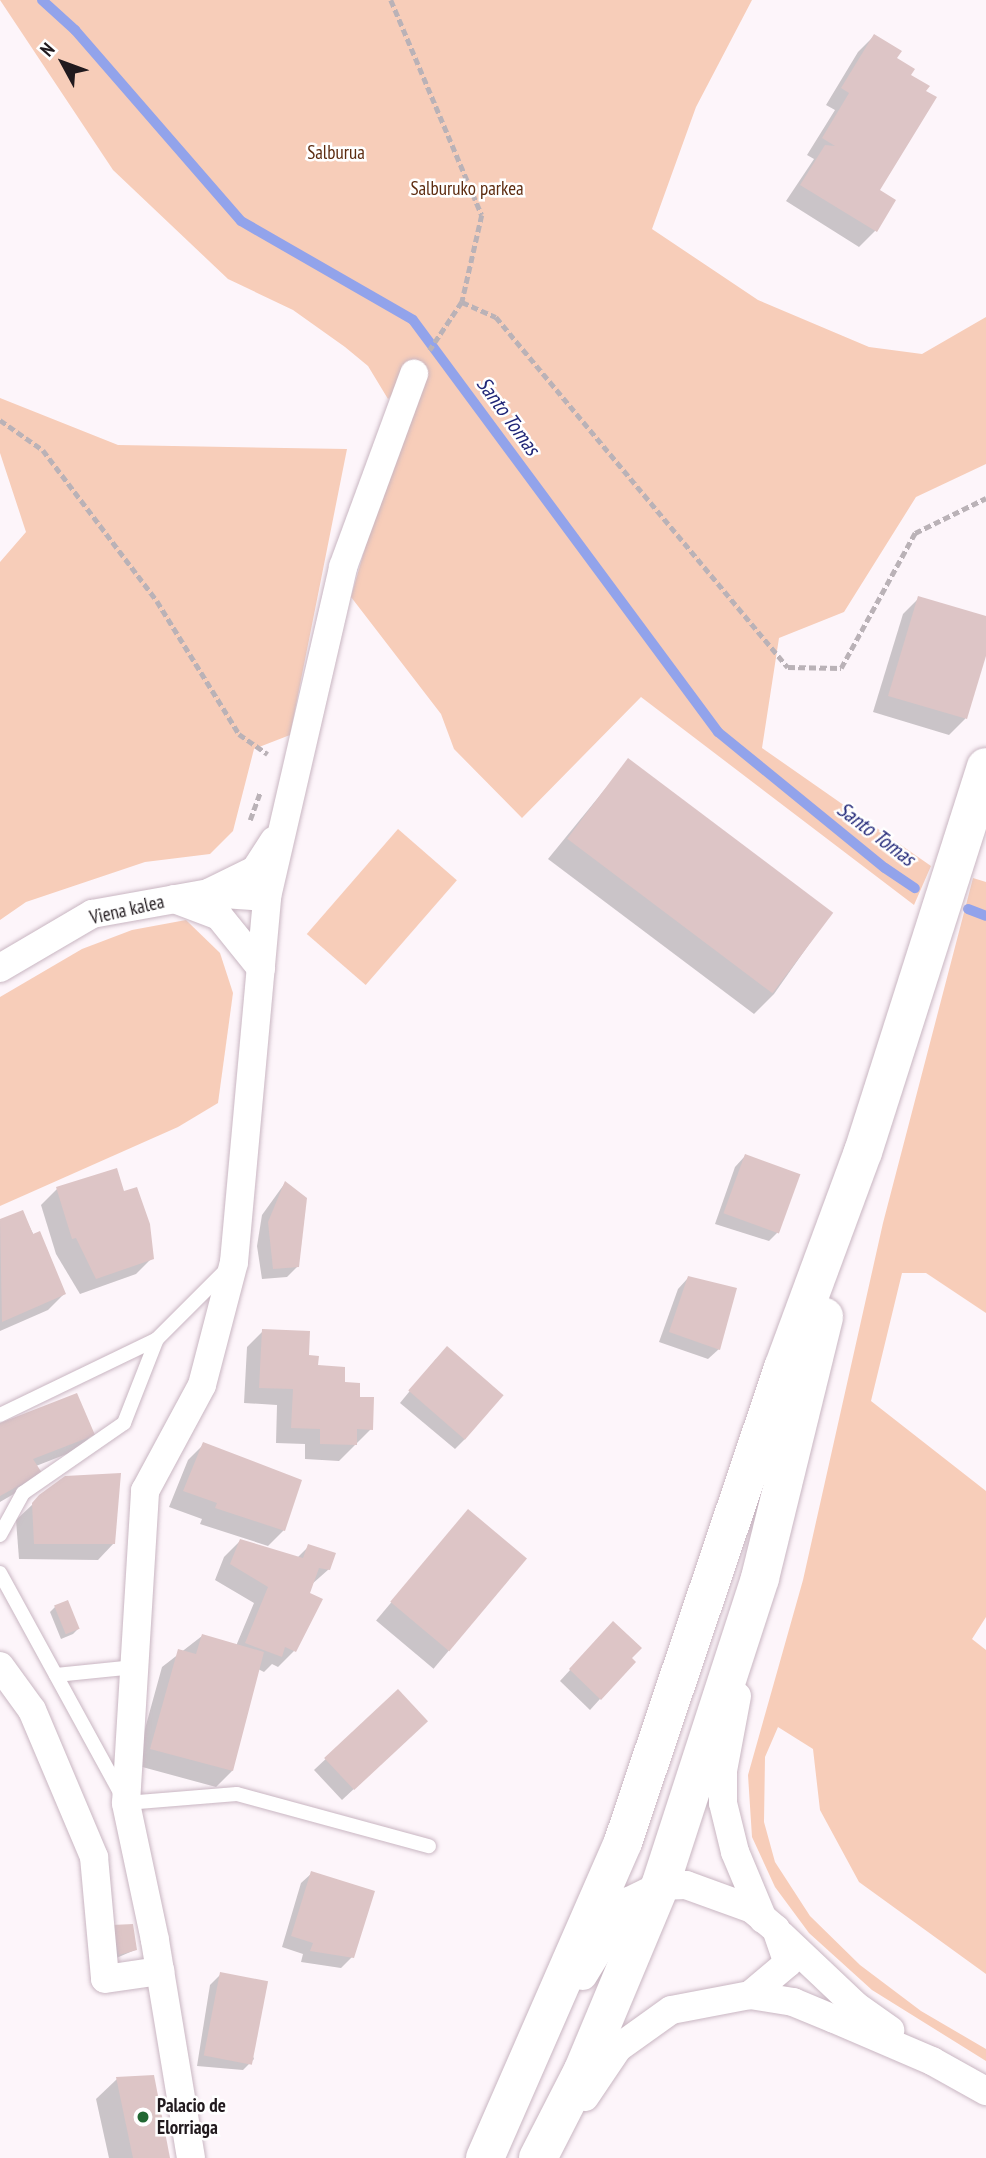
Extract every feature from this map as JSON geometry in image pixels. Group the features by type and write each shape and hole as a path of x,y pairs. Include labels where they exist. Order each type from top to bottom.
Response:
{"main road":[{"path":"485,2158 623,1842 774,1394 863,1152 986,767"},
{"path":"538,2158 583,2070 660,1886 760,1578 863,1152"}],"street":[{"path":"191,2158 160,1971 126,1803 145,1492 202,1385 234,1262 267,897 343,567 414,374"},
{"path":"209,893 255,870 282,830"},
{"name":"Viena kalea","path":"0,968 92,914 209,893 267,897"},
{"path":"174,899 219,916 261,968"},
{"path":"750,1995 788,1963 735,1852 723,1803 723,1771 760,1578"},
{"path":"0,1666 32,1710 94,1857 105,1979 160,1971"},
{"path":"485,2158 545,2056 610,1927 629,1902 660,1886 686,1885 719,1894 769,1924 856,2006 932,2061"},
{"path":"545,2158 618,2048 671,2010 750,1995 793,2002 932,2061 986,2091"}],"lane":[{"path":"0,1415 157,1339 234,1262"},
{"path":"0,1535 23,1493 124,1423 157,1339"},
{"path":"0,1573 126,1803 237,1794 429,1846"},
{"path":"56,1675 135,1667"}],"path":[{"path":"391,0 482,215 462,302 445,327"},
{"path":"462,302 496,317 788,667 841,668 915,533 986,498"},
{"path":"0,420 43,450 157,601 239,734 271,756 297,758"},
{"path":"247,831 257,791 288,799"}],"green space":[{"name":"Salburuko parkea","path":"0,0 752,0 696,107 652,229 758,300 869,347 922,354 986,317 986,464 916,497 844,612 779,638 762,748 931,866 914,905 641,697 522,818 454,749 441,714 351,597 406,405 391,396 388,399 368,366 293,310 228,279 113,170"},
{"path":"0,398 118,445 347,449 290,735 254,749 233,831 210,854 145,862 26,902 0,920 0,562 26,532 0,453"},
{"path":"398,829 457,880 366,985 307,934"},
{"path":"973,878 986,882 986,1313 926,1273 902,1273 871,1401 986,1491 986,1617 972,1639 986,1650 986,1974 859,1882 820,1810 813,1749 778,1727 765,1757 764,1822 775,1862 810,1916 860,1965 921,2011 986,2049 986,2061 872,1990 809,1933 775,1887 752,1837 748,1775 803,1580 883,1223"},
{"path":"186,920 220,953 233,993 218,1103 178,1127 0,1206 0,997 82,949 132,930"}],"building":[{"path":"874,34 902,51 897,58 915,69 911,75 930,86 926,91 937,97 880,190 896,200 877,232 800,185 825,145 835,146 822,138 849,93 841,88"},
{"path":"918,596 986,616 986,656 967,719 888,696"},
{"path":"628,758 833,913 772,993 567,839"},
{"path":"745,1154 800,1174 779,1233 723,1213"},
{"path":"117,1168 124,1191 137,1187 150,1224 154,1259 96,1279 76,1238 72,1239 56,1187"},
{"path":"285,1181 307,1198 299,1267 273,1269 268,1222"},
{"path":"23,1210 33,1234 40,1231 66,1294 2,1322 0,1219"},
{"path":"688,1276 737,1288 720,1350 669,1332"},
{"path":"262,1329 310,1331 309,1355 319,1356 318,1365 345,1367 345,1382 360,1383 360,1397 374,1397 373,1430 357,1429 357,1445 320,1444 320,1429 291,1428 293,1389 259,1388"},
{"path":"447,1346 504,1395 465,1440 408,1391"},
{"path":"77,1393 95,1435 33,1459 42,1473 0,1496 0,1423"},
{"path":"203,1442 302,1480 285,1531 215,1508 217,1503 183,1491"},
{"path":"121,1473 115,1544 34,1544 32,1503 39,1495 65,1476"},
{"path":"468,1509 527,1558 449,1651 390,1602"},
{"path":"240,1539 303,1558 308,1544 336,1553 330,1570 319,1568 310,1593 323,1599 296,1652 285,1647 282,1657 245,1643 268,1587 230,1564"},
{"path":"68,1600 80,1629 66,1634 54,1606"},
{"path":"613,1621 642,1648 632,1658 636,1662 601,1700 569,1669"},
{"path":"202,1634 264,1652 233,1771 150,1749 178,1649 196,1654"},
{"path":"398,1689 428,1721 354,1790 324,1758"},
{"path":"311,1871 375,1891 354,1958 310,1951 313,1943 291,1936"},
{"path":"133,1924 137,1950 119,1955 112,1925"},
{"path":"220,1972 268,1981 252,2065 204,2055"},
{"name":"Palacio de Elorriaga","path":"154,2075 170,2158 133,2158 116,2077"}],"waterway":[{"name":"Santo Tomas","path":"42,0 75,30 241,221 413,320 718,732 885,868 915,888"},
{"name":"Santo Tomas","path":"968,909 986,916"}],"place":[{"name":"Palacio de Elorriaga","path":"143,2117"}],"park label":[{"name":"Salburua","path":"336,153"}]}
